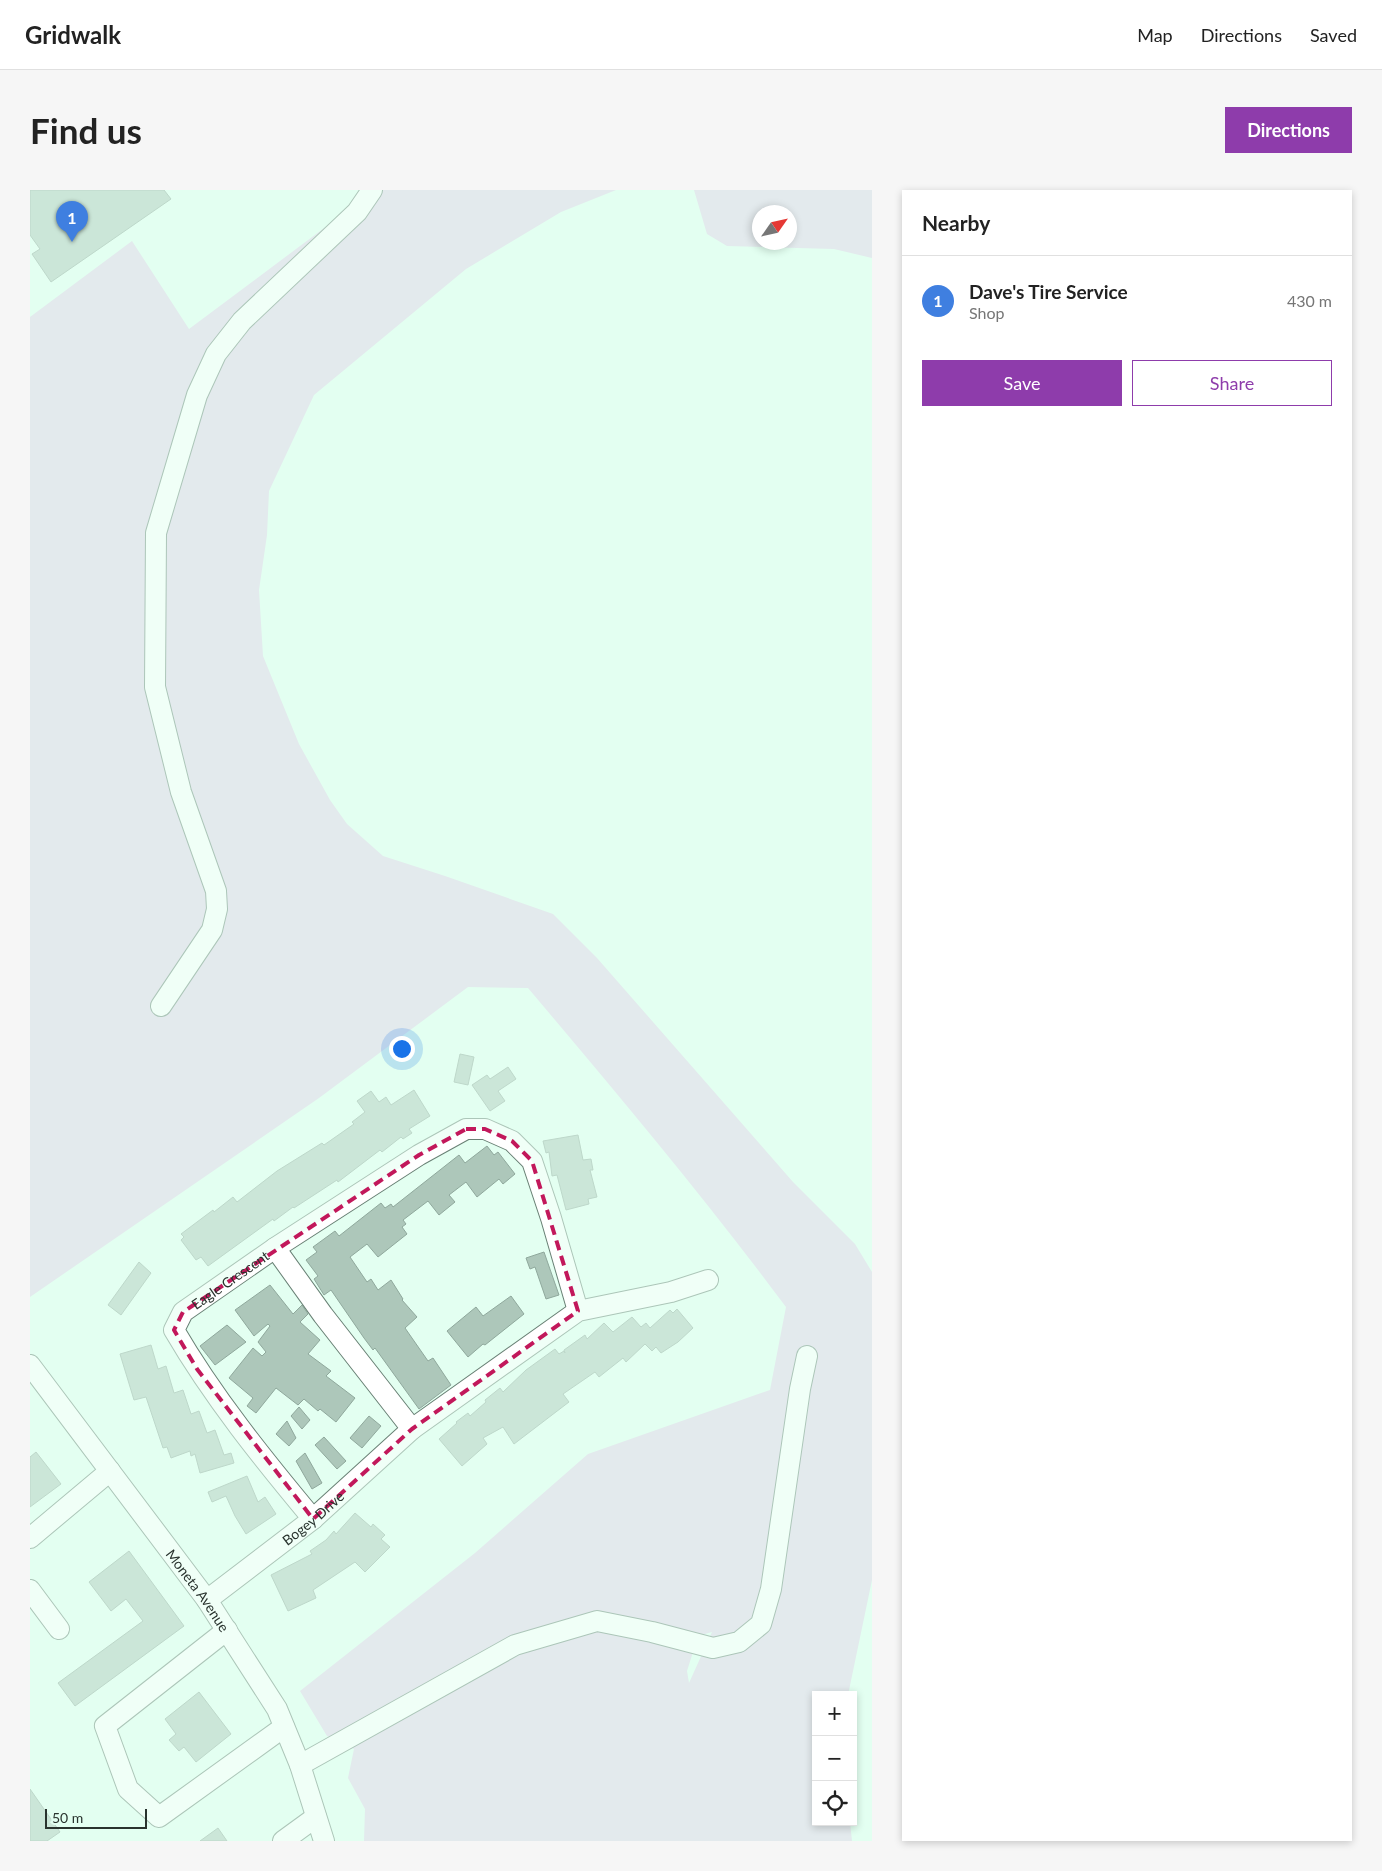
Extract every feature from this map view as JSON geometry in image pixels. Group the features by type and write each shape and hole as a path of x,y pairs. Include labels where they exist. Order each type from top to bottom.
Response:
{"street":[{"path":"161,1006 212,930 218,909 216,891 181,792 155,687 156,533 197,395 216,354 242,320 357,212 372,190"},
{"path":"275,1248 419,1155 466,1130 486,1129 512,1141 532,1161 551,1218 578,1312 671,1292 708,1280"},
{"name":"Eagle Crescent","path":"313,1518 280,1479 197,1369 174,1330 183,1312 275,1248 412,1429"},
{"name":"Bogey Drive","path":"207,1600 313,1518 412,1429 578,1312"},
{"path":"300,1765 515,1645 597,1621 652,1632 713,1648 739,1642 761,1624 770,1590 800,1389 807,1356"},
{"name":"Moneta Avenue","path":"30,1365 207,1600 277,1709 300,1765 324,1841"},
{"path":"30,1538 110,1471"},
{"path":"30,1590 59,1629"},
{"path":"227,1630 105,1726 128,1789 159,1817 284,1727"},
{"path":"283,1841 316,1817"}],"highlighted area":[{"path":"466,1129 485,1129 512,1141 532,1161 578,1311 412,1429 313,1519 197,1369 174,1330 183,1312 419,1155"}],"shaded area":[{"path":"375,190 616,190 561,212 466,269 314,395 269,491 267,535 259,590 263,656 299,744 330,800 347,824 383,856 553,914 597,958 793,1182 855,1244 872,1272 872,1580 849,1691 812,1691 812,1826 850,1826 852,1841 364,1841 365,1809 348,1778 354,1749 327,1736 300,1691 475,1553 588,1454 770,1390 786,1307 692,1185 528,988 468,987 319,1098 30,1297 30,317 132,241 189,329","holes":["712,1632 689,1683 687,1671 698,1636"]},
{"path":"694,190 872,190 872,258 834,249 797,248 797,205 752,205 752,247 727,246 707,234"}],"building":[{"path":"30,190 164,190 171,199 51,282 32,254 40,249 30,235"},
{"path":"460,1054 474,1057 468,1085 454,1082"},
{"path":"508,1067 516,1079 498,1091 505,1101 490,1111 472,1085 487,1075 490,1079"},
{"path":"414,1090 430,1116 409,1129 412,1133 403,1139 401,1137 382,1152 380,1150 338,1182 337,1180 274,1221 273,1219 208,1266 201,1257 196,1260 181,1240 184,1237 181,1234 213,1210 214,1212 233,1197 237,1202 277,1171 322,1143 324,1145 354,1124 352,1122 365,1112 357,1101 371,1091 379,1102 386,1097 391,1105"},
{"path":"578,1135 583,1160 591,1159 593,1170 590,1170 597,1197 588,1199 589,1204 566,1210 557,1175 552,1176 549,1152 546,1153 543,1141"},
{"path":"487,1146 494,1155 498,1152 515,1174 503,1184 499,1179 477,1197 466,1182 449,1195 455,1202 439,1215 428,1201 403,1220 406,1224 402,1227 407,1234 378,1257 367,1244 350,1257 367,1282 371,1279 378,1290 391,1280 402,1300 417,1317 405,1328 428,1361 433,1358 451,1385 419,1409 375,1348 373,1350 364,1338 331,1290 324,1295 314,1279 318,1276 306,1260 317,1252 313,1247 335,1231 339,1236 381,1203 385,1208 391,1204 393,1207 459,1155 465,1163"},
{"path":"544,1252 559,1295 546,1299 535,1267 530,1269 526,1258"},
{"path":"139,1262 151,1273 121,1315 108,1305"},
{"path":"270,1285 293,1314 302,1305 308,1314 300,1322 320,1340 308,1354 331,1371 326,1376 355,1398 336,1422 320,1409 318,1411 304,1399 298,1405 276,1388 256,1413 247,1406 253,1398 229,1378 253,1348 262,1356 266,1352 258,1342 270,1326 268,1324 254,1336 235,1310"},
{"path":"511,1296 524,1314 468,1357 447,1331 476,1307 483,1316"},
{"path":"677,1309 693,1328 678,1342 661,1353 656,1347 652,1351 645,1344 626,1362 623,1358 599,1377 595,1372 563,1394 569,1402 514,1444 503,1427 483,1438 487,1444 462,1466 439,1439 456,1422 468,1413 470,1416 500,1388 503,1392 526,1370 555,1349 559,1354 564,1351 565,1353 564,1350 585,1335 587,1339 604,1323 613,1332 632,1317 641,1327 646,1323 650,1328 670,1310 673,1313"},
{"path":"227,1325 246,1342 215,1365 200,1346"},
{"path":"151,1345 158,1369 166,1366 174,1393 183,1390 191,1414 199,1411 207,1433 215,1430 224,1455 231,1453 234,1463 200,1473 195,1454 191,1456 190,1451 171,1458 167,1447 163,1448 146,1397 134,1400 120,1354"},
{"path":"299,1407 310,1420 302,1429 291,1416"},
{"path":"369,1416 381,1426 362,1448 350,1438"},
{"path":"287,1421 296,1438 289,1446 276,1434"},
{"path":"324,1437 346,1461 337,1469 315,1445"},
{"path":"36,1452 61,1484 30,1507 30,1457"},
{"path":"305,1453 322,1483 312,1489 296,1461"},
{"path":"247,1476 258,1502 265,1497 276,1514 246,1534 226,1496 212,1502 208,1492"},
{"path":"355,1513 371,1527 373,1524 385,1535 381,1539 390,1547 365,1572 355,1562 313,1590 316,1598 288,1611 271,1575 312,1554 310,1551 326,1540 334,1531 336,1534"},
{"path":"129,1551 184,1626 75,1706 58,1683 143,1621 126,1599 111,1611 89,1582"},
{"path":"199,1692 231,1734 196,1762 184,1747 179,1751 169,1740 176,1734 165,1719"},
{"path":"30,1789 60,1832 47,1841 30,1841"},
{"path":"218,1828 227,1841 200,1841"}],"place":[{"name":"Dave's Tire Service","path":"72,242"}]}
